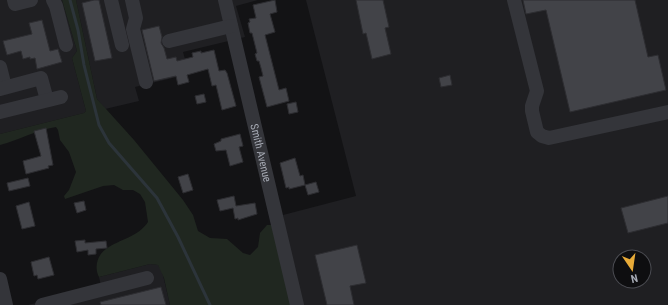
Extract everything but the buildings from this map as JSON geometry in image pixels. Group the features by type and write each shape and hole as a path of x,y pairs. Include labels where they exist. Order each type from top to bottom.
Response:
{"street":[{"path":"14,0 15,4 31,0"},
{"path":"53,0 56,6 66,45"},
{"path":"111,0 122,45"},
{"path":"132,0 136,18 133,29 146,82"},
{"name":"Smith Avenue","path":"225,0 297,305"},
{"path":"514,0 537,91 532,106 532,111 537,132 542,136 548,138 668,112"},
{"path":"169,41 231,26"},
{"path":"0,71 2,88 41,78 47,100"},
{"path":"0,112 61,97"},
{"path":"42,305 147,278"},
{"path":"0,279 6,305"}],"shaded area":[{"path":"0,0 62,0 77,51 72,58 86,111 84,113 0,134"},
{"path":"62,0 76,0 97,99 134,140 183,200 193,215 198,231 210,238 227,239 243,253 250,255 258,247 260,233 267,225 272,225 291,305 170,305 164,278 158,265 150,264 99,277 97,273 97,262 100,255 106,249 139,231 148,222 145,202 140,194 133,190 123,190 114,185 103,186 65,199 64,196 69,190 76,172 69,152 60,140 56,127 41,130 0,145 0,134 84,113 86,111 72,58 77,51"},
{"path":"76,0 258,0 236,6 245,37 183,52 189,74 135,87 139,101 105,109 97,99"},
{"path":"306,0 668,0 668,305 291,305 283,215 356,196"},
{"path":"150,264 158,265 162,271 170,305 28,305 101,286 99,277"}],"waterway":[{"path":"70,0 99,125 109,143 157,198 178,237 210,305"}]}
